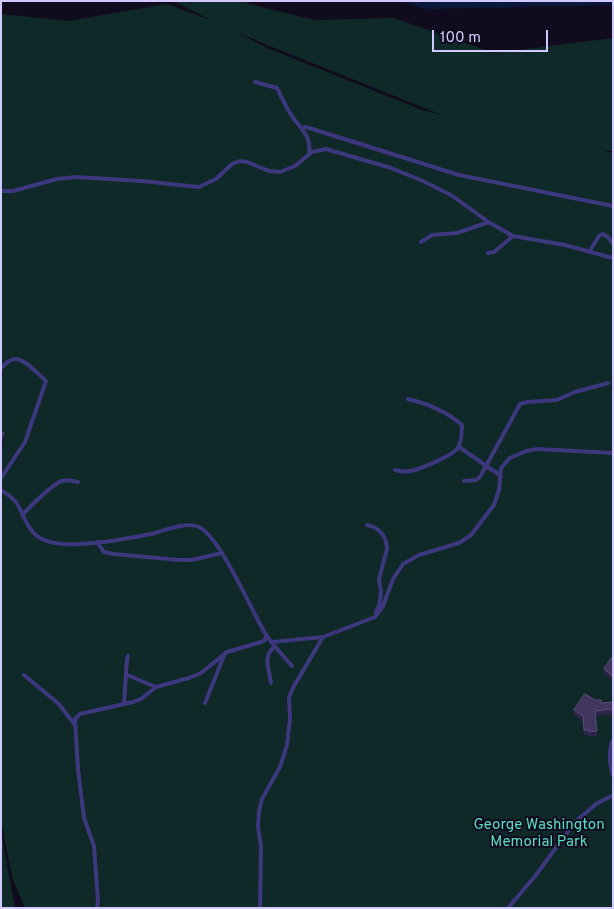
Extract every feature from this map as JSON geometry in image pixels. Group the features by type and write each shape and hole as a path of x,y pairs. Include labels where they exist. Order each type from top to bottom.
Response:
{"lane":[{"path":"255,82 277,88 290,114 309,140 309,155"},
{"path":"302,128 306,127 459,175 613,206"},
{"path":"1,191 13,191 48,181 76,177 160,182 189,188 199,187 216,179 232,164 240,161 280,172 296,166 318,150 326,149 391,168 451,195 489,222 513,236 565,245 613,258"},
{"path":"421,242 432,235 457,233 489,222"},
{"path":"589,252 599,236 603,234 613,244"},
{"path":"488,253 494,252 513,236"},
{"path":"1,368 9,361 16,359 23,361 46,381 25,442 1,478"},
{"path":"464,481 480,478 520,404 557,400 575,392 608,383"},
{"path":"394,470 410,471 451,454 458,446 462,435 462,425 450,415 425,403 408,399"},
{"path":"458,446 501,476"},
{"path":"271,683 267,656 274,644 323,637 375,617 383,606 393,579 403,564 419,555 459,543 471,535 494,505 499,490 502,468 510,458 526,451 537,449 613,453"},
{"path":"22,515 54,484 69,480 78,482"},
{"path":"1,490 16,502 30,528 40,539 65,545 150,534 180,527 193,526 199,528 211,537 222,553 266,635 292,666"},
{"path":"367,525 377,528 387,544 378,579 380,602 375,617"},
{"path":"97,542 104,552 179,560 192,560 222,553"},
{"path":"97,908 94,846 84,818 75,719 80,714 140,699 156,688 201,673 225,654 261,642 265,640 266,635"},
{"path":"260,908 261,847 258,826 259,811 262,799 280,767 287,745 290,719 289,697 323,637"},
{"path":"205,703 225,654"},
{"path":"124,704 128,656"},
{"path":"24,675 59,704 75,725"},
{"path":"127,675 156,688"},
{"path":"613,740 609,764 613,775"},
{"path":"508,908 536,875 575,822 596,804 613,795"}],"green space":[{"name":"George Washington Memorial Park","path":"173,1 246,1 248,4 315,20 394,18 494,53 613,38 613,151 603,151 613,153 613,908 25,908 12,877 1,821 1,14 68,21 167,4 213,21","holes":["237,32 442,115 422,110 267,48"]},
{"path":"1,831 15,908 1,908"}],"water":[{"path":"400,1 613,1 613,5 425,9"}],"building":[{"path":"613,656 613,682 612,675 604,669"},
{"path":"585,694 595,700 601,700 601,703 613,702 613,709 595,711 597,731 589,732 589,730 584,730 583,716 574,710"}]}
